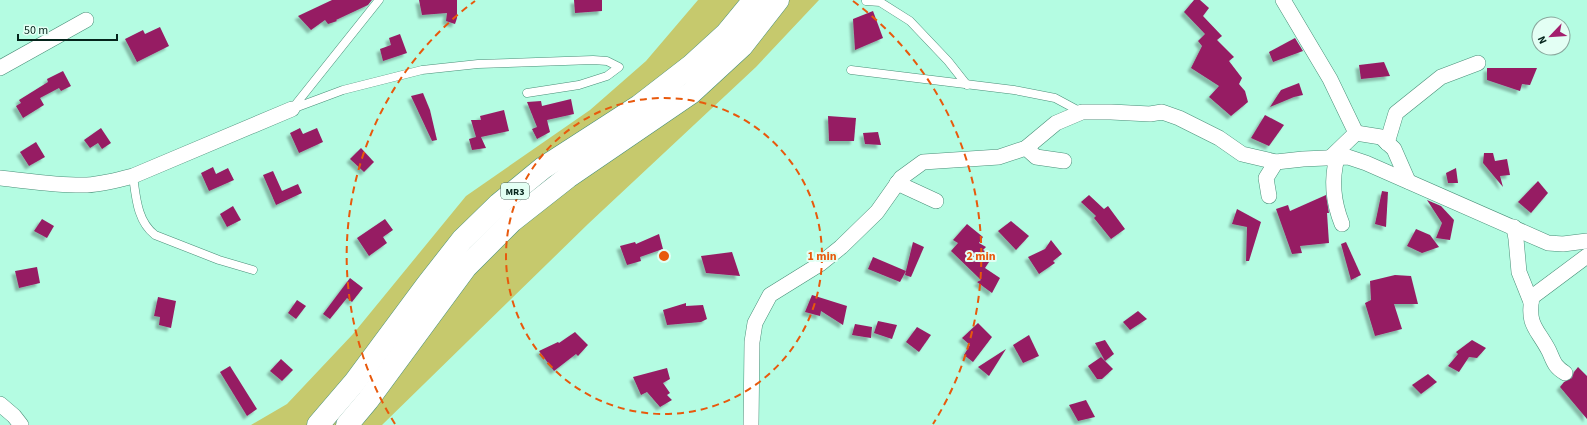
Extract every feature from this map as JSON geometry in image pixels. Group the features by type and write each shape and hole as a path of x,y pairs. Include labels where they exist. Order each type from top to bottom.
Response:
{"highway":[{"name":"MR3","path":"318,425 354,383 462,240 499,204 543,168 639,106 692,65 726,34 754,0"},
{"name":"MR3","path":"347,425 368,400 466,267 506,226 568,177 690,93 742,46 778,0"}],"street":[{"path":"1283,0 1362,134"},
{"path":"0,68 86,20"},
{"path":"1333,158 1362,134 1396,113 1441,77 1478,63"},
{"path":"0,178 66,185 88,185 133,176 292,109"},
{"path":"752,425 752,342 755,323 770,295 820,264 853,236 877,212 901,178 923,162 999,157 1026,148 1056,124 1082,112 1150,114 1162,112 1180,118 1219,138 1242,154 1276,162 1348,157 1366,162 1548,243 1563,244 1587,241"},
{"path":"1387,142 1396,113"},
{"path":"1362,134 1381,137 1394,149 1408,181"},
{"path":"1026,148 1036,157 1064,161"},
{"path":"1333,158 1333,184 1337,212 1342,224"},
{"path":"1269,196 1266,178 1276,162"},
{"path":"897,183 936,201"},
{"path":"1514,227 1520,272 1531,302"},
{"path":"1565,373 1556,367 1549,350 1533,326 1529,310 1532,297 1587,256"},
{"path":"0,404 14,416 21,425"}],"lane":[{"path":"292,109 379,0"},
{"path":"866,1 880,2 910,21 948,60 967,84"},
{"path":"292,109 344,90 422,70 478,64 593,60 608,61 619,67 608,76 579,85 527,93"},
{"path":"852,70 1014,90 1055,98 1082,112"},
{"path":"133,176 141,216 146,228 155,235 219,260 253,270"}],"green space":[{"path":"698,0 819,0 756,67 588,224 382,425 251,425 287,404 353,334 466,196 590,110 646,61"}],"building":[{"path":"332,0 372,0 368,5 336,20 337,21 328,24 325,20 311,30 298,16"},
{"path":"419,0 457,0 457,18 455,24 446,21 447,13 422,15"},
{"path":"574,0 602,0 602,11 575,13"},
{"path":"1194,0 1200,0 1209,8 1203,16 1222,36 1217,40 1234,57 1229,61 1242,78 1239,84 1245,91 1248,102 1231,116 1209,97 1219,86 1191,68 1202,46 1198,41 1205,34 1184,12"},
{"path":"873,11 883,38 855,50 853,19"},
{"path":"160,27 169,46 137,62 125,39 143,30 145,34"},
{"path":"400,34 407,53 383,61 380,49 391,45 389,38"},
{"path":"1295,38 1303,51 1273,62 1269,52"},
{"path":"1384,62 1390,76 1361,79 1359,65"},
{"path":"1487,68 1537,68 1530,85 1522,84 1520,91 1487,80"},
{"path":"63,71 71,86 61,91 59,88 40,98 44,105 23,118 16,106 21,103 19,100 48,82 47,79"},
{"path":"1299,83 1303,95 1270,107 1281,90"},
{"path":"423,93 430,110 437,140 432,141 411,96"},
{"path":"571,99 574,114 547,120 550,132 537,139 532,129 537,127 527,102 541,101 542,106"},
{"path":"504,110 509,131 481,137 486,148 472,150 469,139 476,137 471,120 481,120 480,116"},
{"path":"1265,115 1284,125 1269,146 1251,138"},
{"path":"828,116 856,118 854,141 829,141"},
{"path":"101,128 111,143 102,149 98,143 90,148 84,140"},
{"path":"300,128 303,134 317,128 323,142 299,153 290,133"},
{"path":"878,132 881,145 865,144 863,133"},
{"path":"36,142 45,157 29,166 20,152"},
{"path":"361,148 374,162 364,172 350,159"},
{"path":"1484,153 1493,153 1495,161 1507,159 1510,175 1500,176 1503,187 1483,163"},
{"path":"213,167 216,174 228,168 234,180 209,191 201,173"},
{"path":"1456,168 1458,183 1448,183 1446,173"},
{"path":"273,171 282,191 298,184 302,193 276,205 263,175"},
{"path":"1538,181 1548,193 1531,213 1518,202"},
{"path":"1382,191 1388,192 1386,227 1375,224"},
{"path":"1089,195 1104,209 1108,206 1125,229 1111,239 1094,218 1096,216 1081,202"},
{"path":"1326,195 1329,213 1327,213 1329,243 1300,246 1302,253 1292,254 1276,209 1288,205 1290,211"},
{"path":"1427,200 1441,206 1454,220 1450,240 1436,238 1442,223"},
{"path":"233,206 241,220 227,227 220,214"},
{"path":"1237,209 1261,222 1249,261 1246,261 1247,227 1232,224"},
{"path":"42,219 54,226 47,238 34,231"},
{"path":"385,219 393,230 383,237 387,243 369,256 357,238"},
{"path":"1011,221 1029,236 1016,250 998,231"},
{"path":"967,224 983,237 979,243 986,247 983,250 993,256 985,268 1000,278 992,293 977,282 981,280 951,251 958,243 953,240"},
{"path":"1416,229 1430,235 1439,247 1422,253 1407,246"},
{"path":"659,234 663,249 640,257 641,261 627,265 620,246 635,242 636,244"},
{"path":"1051,240 1062,254 1053,261 1055,263 1039,274 1028,257 1045,249"},
{"path":"913,242 924,247 911,277 905,275"},
{"path":"1346,242 1361,275 1351,280 1341,244"},
{"path":"732,252 740,276 706,273 701,256"},
{"path":"873,257 906,271 900,282 868,269"},
{"path":"37,267 40,283 19,288 15,271"},
{"path":"1395,275 1411,276 1418,304 1394,304 1402,329 1375,336 1365,303 1371,300 1370,281"},
{"path":"350,278 363,288 352,302 347,298 330,319 323,314"},
{"path":"812,295 847,306 843,325 821,311 820,316 805,312"},
{"path":"158,297 176,301 171,328 159,325 160,317 154,316"},
{"path":"297,300 306,306 296,319 288,313"},
{"path":"686,303 686,306 703,305 707,319 701,322 667,325 663,310"},
{"path":"1138,311 1147,319 1130,330 1123,322"},
{"path":"878,321 897,325 892,339 874,333"},
{"path":"978,323 992,337 973,362 964,355 970,345 962,338"},
{"path":"855,324 872,327 871,338 852,335"},
{"path":"917,327 931,335 919,352 906,342"},
{"path":"575,332 588,345 578,356 576,354 554,371 539,351 558,342 559,343"},
{"path":"1029,335 1039,356 1023,363 1013,345"},
{"path":"1105,340 1114,354 1105,361 1095,343"},
{"path":"1472,340 1486,348 1477,358 1469,357 1459,372 1448,366 1458,354 1456,352"},
{"path":"1006,349 989,376 978,367"},
{"path":"1101,357 1113,369 1102,379 1097,379 1088,366"},
{"path":"281,359 293,370 282,381 270,371"},
{"path":"230,366 257,409 247,416 220,372"},
{"path":"1578,367 1587,376 1587,419 1560,387 1564,382 1572,378"},
{"path":"667,368 670,379 663,383 670,393 667,395 672,400 660,407 647,392 641,395 633,377"},
{"path":"1428,374 1437,382 1421,394 1412,385"},
{"path":"1086,400 1095,417 1078,421 1069,405"}]}
